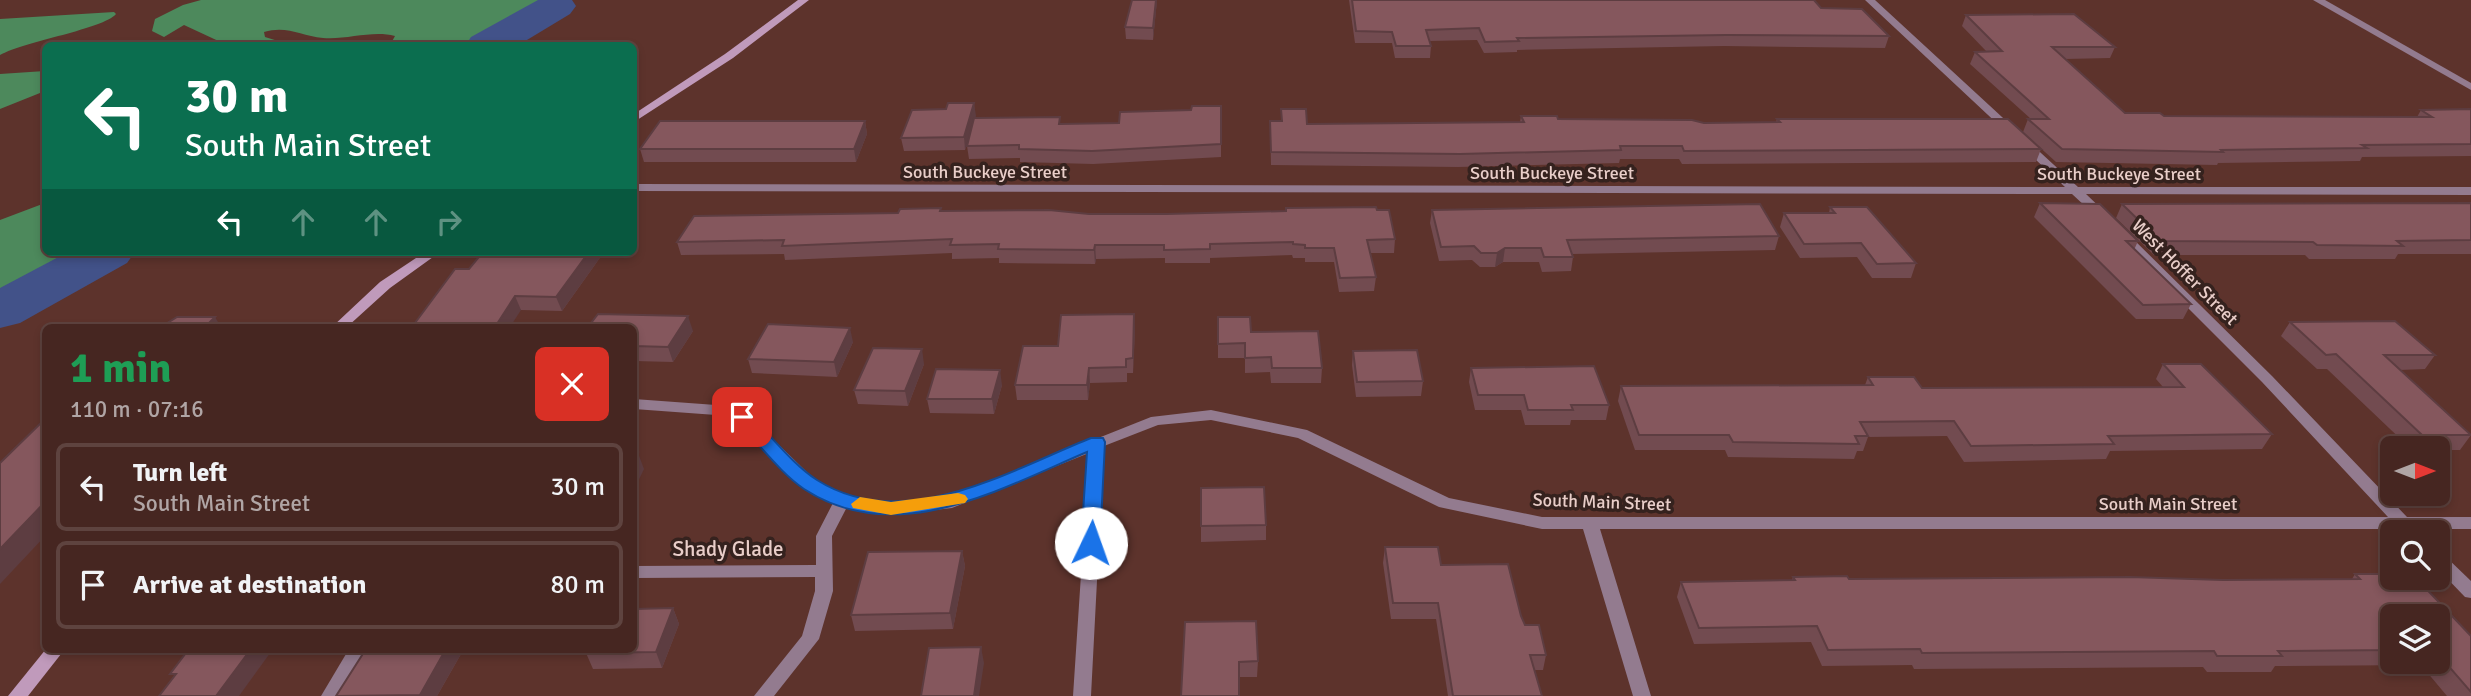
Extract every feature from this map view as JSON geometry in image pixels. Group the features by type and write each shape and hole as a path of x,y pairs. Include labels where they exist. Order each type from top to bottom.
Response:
{"main road":[{"path":"637,117 729,56 803,0"},
{"path":"342,324 385,285 428,256"},
{"path":"17,696 53,653"}],"street":[{"name":"West Hoffer Street","path":"1870,0 2078,191 2251,362 2400,520"},
{"path":"2318,0 2471,87"},
{"name":"South Buckeye Street","path":"637,188 2471,191"},
{"name":"South Main Street","path":"637,404 716,410 742,417 809,484 842,500 891,509 952,502 1156,420 1210,415 1302,435 1445,502 1542,523 2380,527"},
{"path":"1082,696 1097,442"},
{"path":"762,696 810,639 824,591 824,536 842,500"},
{"path":"1590,523 1642,696"},
{"name":"South Main Street","path":"2450,524 2471,523"},
{"name":"Shady Glade","path":"637,572 822,571"},
{"path":"2450,571 2471,592"},
{"path":"330,696 357,653"}],"green space":[{"path":"201,0 567,0 491,42 392,42 395,36 386,34 323,38 287,30 272,30 264,32 265,37 281,42 221,42 184,25 164,37 152,31 155,19 183,5"},
{"path":"116,14 96,25 0,55 0,19"},
{"path":"42,71 42,92 0,109 0,74"},
{"path":"42,204 42,256 101,256 0,311 0,220"}],"building":[{"path":"1132,0 1156,0 1153,28 1125,27"},
{"path":"1352,0 1814,0 1821,8 1862,9 1889,36 1517,38 1519,41 1485,42 1479,28 1426,30 1431,46 1396,46 1392,32 1356,31"},
{"path":"2074,14 2115,47 2052,47 2125,113 2160,113 2164,116 2432,117 2421,110 2471,109 2471,144 2221,150 2223,152 2062,149 2028,119 2049,119 1975,52 2002,51 1966,15"},
{"path":"948,103 974,103 964,137 901,138 912,110 946,109"},
{"path":"1192,106 1221,106 1221,144 1092,151 1019,149 1019,145 967,146 974,118 1060,117 1059,124 1119,123 1120,112 1191,110"},
{"path":"1281,109 1306,109 1307,124 1524,122 1521,116 1557,116 1558,119 1692,120 1704,123 1780,122 1777,119 2008,119 2041,149 1684,151 1682,146 1620,146 1621,150 1460,154 1271,152 1270,121 1282,121"},
{"path":"660,121 865,121 854,149 640,149"},
{"path":"2040,203 2100,204 2138,241 2126,241 2191,304 2143,305"},
{"path":"2471,203 2471,240 2397,241 2403,246 2317,245 2313,242 2160,241 2122,204"},
{"path":"1760,204 1779,236 1567,240 1573,257 1544,257 1541,248 1505,248 1497,253 1481,253 1474,246 1441,247 1432,210"},
{"path":"1376,207 1377,210 1389,210 1395,239 1367,240 1376,277 1340,278 1334,248 1305,248 1305,245 1293,242 1210,244 1210,249 1164,250 1164,245 1095,245 1094,250 998,249 999,244 950,245 952,239 782,246 784,240 677,242 694,216 898,213 900,209 941,208 940,211 1049,210 1089,214 1166,214"},
{"path":"1830,207 1867,207 1916,263 1877,264 1861,243 1804,244 1784,213 1835,213"},
{"path":"480,256 586,256 556,297 515,296 497,324 414,324 455,269 469,269"},
{"path":"598,314 688,316 668,347 637,346 637,324 590,324"},
{"path":"1134,314 1133,358 1126,359 1126,367 1089,368 1087,385 1015,385 1023,346 1058,346 1061,315"},
{"path":"177,317 215,317 208,324 166,324"},
{"path":"1218,317 1250,317 1251,332 1318,331 1322,368 1272,368 1271,357 1245,358 1245,343 1218,344"},
{"path":"2395,321 2435,355 2384,355 2471,435 2422,435 2336,354 2326,355 2290,322"},
{"path":"768,324 850,328 834,362 748,359"},
{"path":"873,348 922,349 905,391 854,390"},
{"path":"1417,350 1423,381 1357,382 1353,351"},
{"path":"2163,364 2201,364 2272,434 2108,436 2114,444 1971,446 1954,421 1860,422 1868,436 1855,436 1859,444 1733,442 1729,435 1639,435 1621,386 1873,385 1868,377 1914,377 1922,388 2184,387"},
{"path":"1594,366 1609,405 1571,405 1573,410 1528,410 1524,395 1478,395 1471,368"},
{"path":"936,369 1000,370 992,399 927,399"},
{"path":"42,422 42,505 0,549 0,463"},
{"path":"1264,487 1266,525 1201,526 1201,488"},
{"path":"1385,547 1438,547 1441,565 1508,564 1525,625 1539,625 1546,655 1530,655 1542,696 1453,696 1438,603 1393,603"},
{"path":"962,551 950,613 851,615 868,552"},
{"path":"2355,574 2380,574 2380,590 2427,590 2441,604 2380,604 2380,650 2278,651 2282,656 2217,656 2214,651 1922,653 1920,649 1828,650 1817,626 1699,628 1681,582 1795,580 1793,577 1847,576 1849,579 2360,579"},
{"path":"673,608 656,652 637,652 637,609"},
{"path":"2450,614 2471,636 2471,692 2450,668"},
{"path":"1256,621 1258,661 1239,662 1239,696 1181,696 1185,622"},
{"path":"981,647 974,696 921,696 929,648"},
{"path":"186,653 248,653 216,696 159,696 176,674 170,674"},
{"path":"363,653 444,653 420,695 336,696"}],"waterway":[{"path":"493,42 556,6"},
{"path":"0,311 101,256"}],"slow traffic":[{"path":"860,504 891,509 958,499"}],"route":[{"path":"742,417 809,484 842,500 891,509 952,502 1097,442 1091,543"}]}
